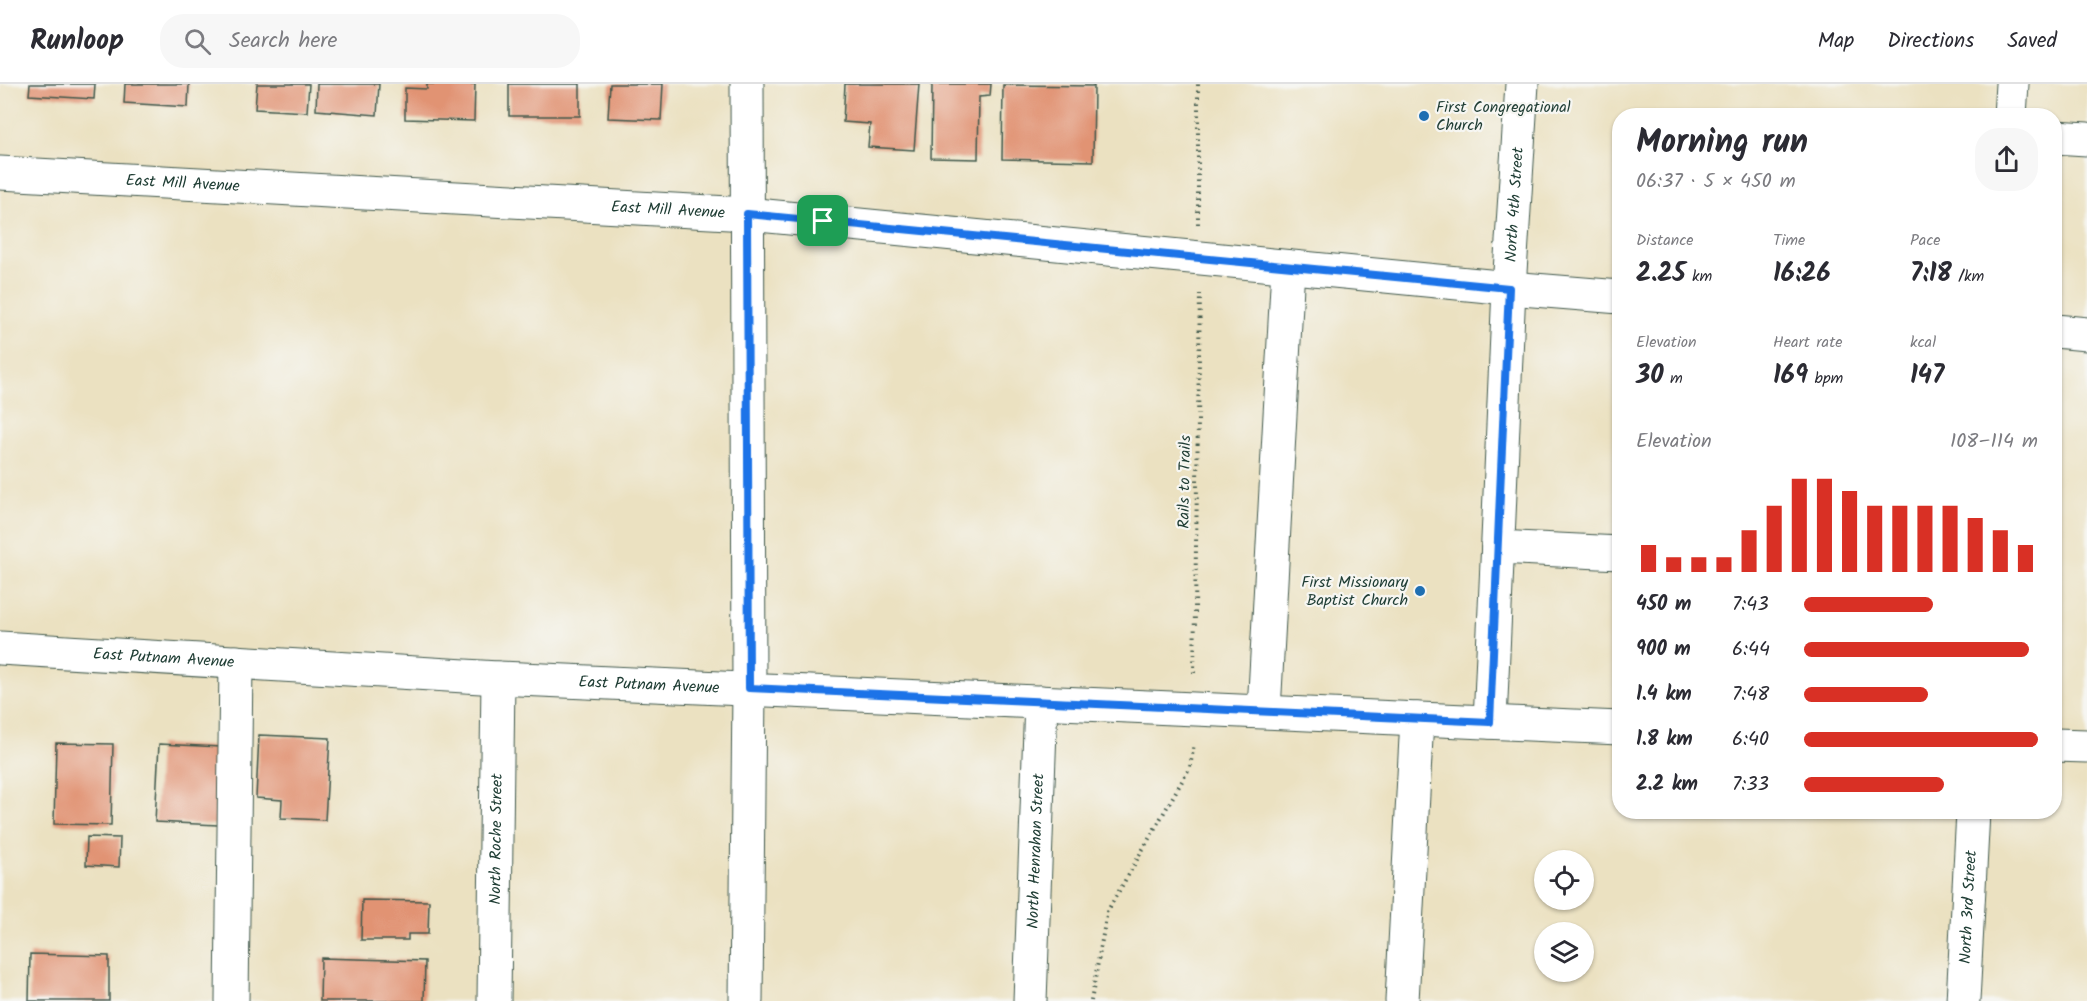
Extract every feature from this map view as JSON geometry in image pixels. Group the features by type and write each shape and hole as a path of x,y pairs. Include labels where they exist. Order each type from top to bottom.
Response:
{"street":[{"path":"746,1001 749,688 747,84"},
{"name":"North 4th Street","path":"1490,722 1509,288 1522,84"},
{"path":"2010,108 2012,84"},
{"path":"2062,137 2087,139"},
{"name":"East Mill Avenue","path":"0,173 747,214 1612,296"},
{"path":"1264,711 1288,267"},
{"path":"2062,332 2087,334"},
{"path":"1498,547 1612,553"},
{"name":"East Putnam Avenue","path":"0,648 498,678 1612,728"},
{"path":"232,1001 236,662"},
{"name":"North Roche Street","path":"494,1001 498,678"},
{"name":"North Henrahan Street","path":"1030,1001 1041,702"},
{"path":"1402,1001 1417,719"},
{"path":"2062,745 2087,746"},
{"name":"North 3rd Street","path":"1963,1001 1973,819"}],"path":[{"path":"1198,84 1198,225"},
{"name":"Rails to Trails","path":"1194,666 1201,300"},
{"path":"1091,1001 1107,912 1190,767 1195,741"}],"building":[{"path":"30,84 95,84 94,99 29,95"},
{"path":"125,84 189,84 188,107 124,103"},
{"path":"257,84 309,84 307,112 255,109"},
{"path":"317,84 379,84 377,115 316,110"},
{"path":"427,84 475,84 474,121 405,119 405,88 427,89"},
{"path":"509,84 580,84 580,116 509,116"},
{"path":"610,84 663,84 661,120 608,118"},
{"path":"845,84 919,84 914,150 868,147 870,124 843,122"},
{"path":"932,84 991,84 990,96 979,97 978,159 931,158"},
{"path":"1003,85 1094,86 1093,161 1002,159"},
{"path":"259,735 330,738 325,820 281,818 282,800 256,798"},
{"path":"56,743 113,744 111,825 54,824"},
{"path":"159,744 221,747 218,825 155,822"},
{"path":"87,837 120,838 119,867 86,865"},
{"path":"362,900 429,901 428,934 408,934 408,940 361,940"},
{"path":"30,954 109,956 109,1001 29,1001"},
{"path":"321,958 425,961 424,1001 320,1001"}],"place":[{"name":"First Congregational Church","path":"1424,116"},
{"name":"First Missionary Baptist Church","path":"1420,591"}],"route":[{"path":"747,214 823,221 1509,288 1490,722 749,688 747,214"}]}
